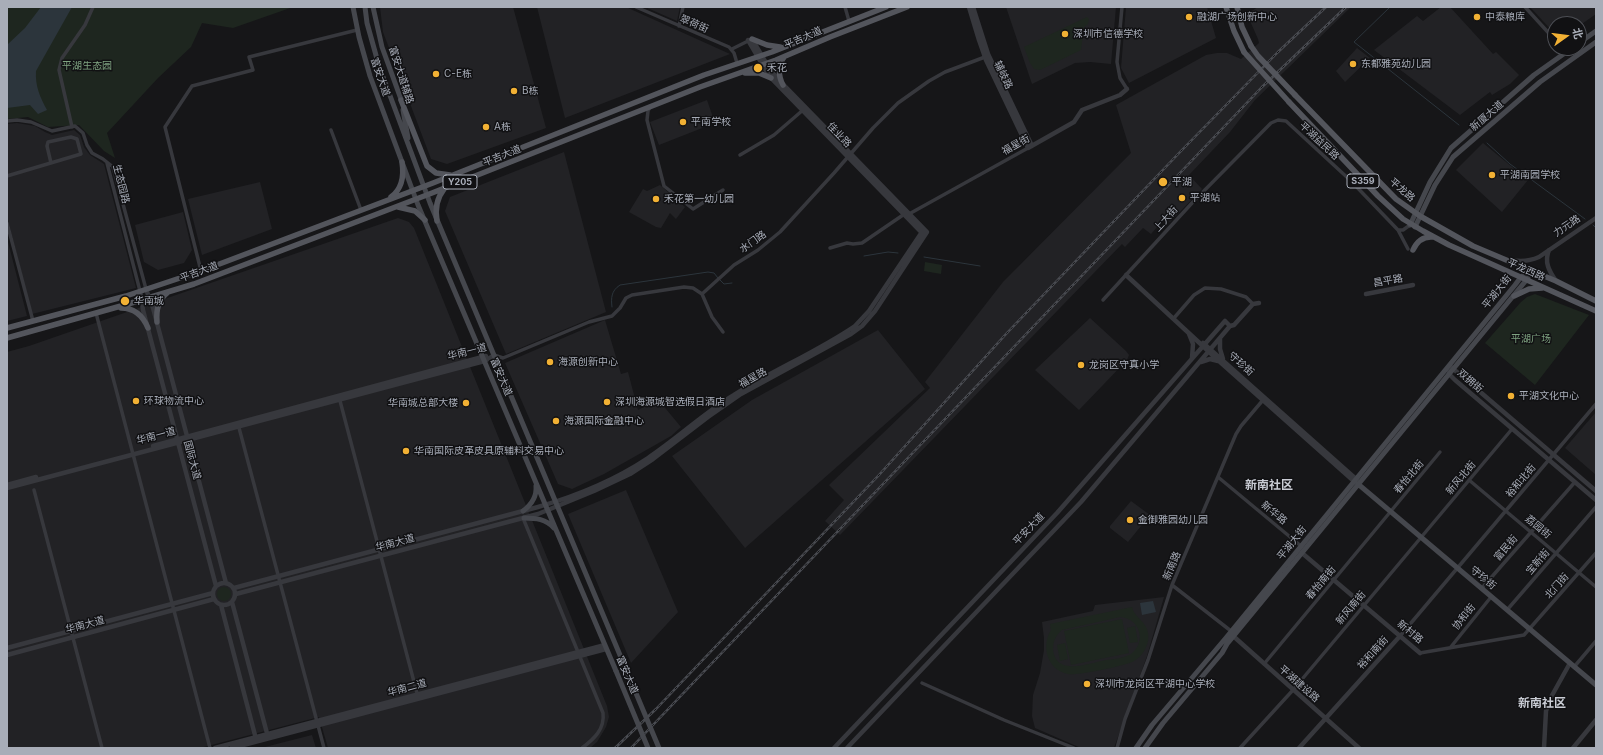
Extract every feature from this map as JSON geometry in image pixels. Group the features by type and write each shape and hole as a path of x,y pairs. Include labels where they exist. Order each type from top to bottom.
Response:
{"main road":[{"name":"富安大道","path":"353,7 357,30 370,76 416,199 648,748"},
{"name":"富安大道","path":"365,7 367,23 377,58 427,195 659,748"},
{"name":"富安大道辅路","path":"373,7 382,47 401,100 410,149"},
{"name":"平吉大道","path":"7,328 143,290 201,271 413,191 723,68 786,46 886,7"},
{"name":"平吉大道","path":"7,338 168,292 427,195 650,107 786,56 907,7"},
{"name":"平龙路","path":"1226,7 1234,31 1244,52 1289,102 1391,209 1412,225 1449,245"},
{"name":"平龙路","path":"1237,7 1242,27 1251,46 1258,56 1388,191 1418,214 1473,246 1531,270 1596,302"},
{"path":"1587,37 1596,31"},
{"path":"750,40 771,46 786,46"},
{"path":"798,41 802,49"},
{"name":"新厦大道","path":"1412,225 1453,157 1540,82 1596,42"},
{"path":"783,85 780,77 780,67 786,56"},
{"name":"新厦大道","path":"1418,214 1430,182 1451,148 1534,75 1560,56"},
{"path":"723,68 726,78"},
{"path":"737,74 754,73 771,78"},
{"path":"401,100 427,166 441,175 456,174"},
{"path":"385,201 393,196 401,183 403,173 402,162"},
{"path":"438,221 436,212 438,199 447,187"},
{"path":"394,207 411,209 421,215 425,220"},
{"path":"1411,249 1421,239 1430,237 1434,238"},
{"name":"平龙西路","path":"1449,245 1596,311"},
{"name":"平湖大街","path":"1145,748 1163,723 1222,653 1232,637 1302,553 1356,482 1531,270"},
{"name":"平湖大街","path":"1136,748 1152,726 1301,546 1449,374 1451,367 1514,296 1524,279"},
{"path":"1514,296 1529,289 1547,289"},
{"path":"157,322 158,308 162,297 168,292"},
{"path":"115,308 125,308 137,312 144,319 148,328"},
{"path":"476,341 486,337"},
{"path":"492,379 502,375"},
{"path":"524,456 534,451"},
{"path":"523,512 528,508 533,500 536,490 534,479"},
{"name":"守珍街","path":"1356,482 1596,685"},
{"path":"523,518 537,518 547,522 557,532"},
{"path":"564,549 574,545"}],"street":[{"path":"7,121 17,120 32,122 52,131 72,127 59,70 62,58 85,25 93,7"},
{"name":"翠荷街","path":"636,7 732,49"},
{"path":"679,26 683,7"},
{"path":"845,7 849,21"},
{"name":"辅岐路","path":"969,7 985,57 1030,147"},
{"path":"973,7 988,54 1030,147"},
{"path":"1122,7 1117,62 1120,78 1127,90"},
{"path":"1525,7 1547,31"},
{"path":"201,271 165,127 192,86 253,70 249,57 357,30"},
{"path":"737,63 732,49 750,40"},
{"name":"佳业路","path":"750,40 771,78 909,214 924,232"},
{"name":"水门路","path":"702,294 734,265 774,238 884,117 908,95 945,72 985,57"},
{"name":"佳业路","path":"764,64 904,214 924,232"},
{"name":"福星街","path":"909,214 1074,122 1082,110 1120,95 1127,90"},
{"path":"650,107 647,120 664,186 693,209 723,190"},
{"path":"740,155 774,135 803,110"},
{"path":"636,113 641,114 647,120"},
{"name":"平湖益民路","path":"1278,120 1286,121 1350,180 1398,230 1411,249"},
{"name":"上大街","path":"1104,300 1192,203 1271,123 1278,120"},
{"name":"生态园路","path":"72,127 79,128 83,133 87,145 92,153 107,162 112,167 143,290"},
{"path":"331,130 361,210"},
{"path":"7,176 51,163 81,154 77,139 71,137 48,142 47,146 51,163"},
{"path":"830,248 847,243 862,243 904,214"},
{"name":"力元路","path":"1507,260 1532,260 1595,220"},
{"path":"7,223 33,321"},
{"path":"1398,230 1403,230 1412,225"},
{"name":"福星路","path":"557,504 606,486 641,467 741,394 857,330 875,311 924,232"},
{"name":"力元路","path":"1549,250 1547,255 1548,268 1556,282"},
{"name":"守珍街","path":"1126,275 1356,482"},
{"path":"494,355 503,358 589,322 612,316 620,308 626,298 632,295 684,286 693,288 702,294 712,317 723,332"},
{"name":"昌平路","path":"1366,294 1413,286"},
{"path":"1174,318 1194,295 1205,288 1221,289 1246,297 1253,304 1258,302"},
{"name":"国际大道","path":"143,290 150,298 157,322 226,583"},
{"name":"国际大道","path":"143,290 142,300 148,328 216,586"},
{"name":"平安大道","path":"847,748 1081,502 1230,326 1234,326 1253,304"},
{"path":"96,313 210,748"},
{"name":"平安大道","path":"834,748 1036,536 1225,321 1230,326"},
{"path":"1188,331 1193,344 1192,360"},
{"path":"1199,363 1210,359 1221,360 1220,339"},
{"name":"华南一道","path":"7,488 484,359 494,355"},
{"name":"守珍街","path":"1221,360 1263,400 1356,482"},
{"name":"双拥街","path":"1451,367 1596,491"},
{"name":"双拥街","path":"1449,374 1596,500"},
{"path":"339,398 418,697"},
{"name":"新南路","path":"1118,748 1125,719 1148,660 1172,585 1238,430 1263,400"},
{"name":"裕和北街","path":"1457,568 1596,404"},
{"path":"238,425 324,748"},
{"name":"新风北街","path":"1421,537 1512,429"},
{"name":"春怡北街","path":"1391,511 1440,452"},
{"name":"华南一道","path":"7,485 133,453"},
{"name":"新华路","path":"1218,477 1301,546"},
{"name":"荔园街","path":"1469,480 1596,587"},
{"name":"富民街","path":"1482,588 1575,482"},
{"path":"34,490 102,748"},
{"name":"华南大道","path":"236,594 523,518 557,504"},
{"name":"宝新街","path":"1507,610 1596,507"},
{"name":"华南大道","path":"234,588 523,512 547,508"},
{"name":"春怡南街","path":"1264,664 1391,511"},
{"path":"523,518 580,654 604,717 600,731 582,748"},
{"path":"1036,536 1043,542"},
{"name":"新风南街","path":"1240,748 1293,690 1421,537"},
{"name":"新村路","path":"1302,553 1420,653 1524,635 1529,629"},
{"name":"北门街","path":"1529,629 1596,553"},
{"name":"裕和南街","path":"1299,748 1400,636 1457,568"},
{"path":"221,605 227,605 232,602 236,594 234,588 226,583 216,586 213,593 214,599 221,605 256,739"},
{"path":"1172,585 1231,631 1232,637"},
{"name":"华南大道","path":"7,648 213,593"},
{"name":"协和街","path":"1450,648 1491,596"},
{"name":"华南大道","path":"7,655 214,599"},
{"path":"232,602 267,736"},
{"name":"平湖建设路","path":"1232,637 1359,748"},
{"path":"1544,748 1546,711 1550,699 1572,665 1596,640"},
{"name":"华南二道","path":"215,748 256,739 605,647"},
{"path":"922,683 1004,720 1074,748"},
{"path":"1573,748 1596,720"},
{"name":"华南二道","path":"232,748 256,739"}],"shaded area":[{"path":"41,7 72,7 36,71 38,91 47,110 38,114 30,105 7,108 7,45 25,28"},
{"path":"380,7 513,7 546,128 447,164 431,159 383,32"},
{"path":"537,7 626,7 730,54 565,118"},
{"path":"645,7 680,7 677,21"},
{"name":"深圳市信德学校","path":"1006,7 1116,7 1111,64 1090,62 1075,63 1032,84"},
{"path":"1126,7 1207,7 1216,38 1129,83 1121,68"},
{"path":"1258,7 1351,7 1255,100 1230,132 1189,175 1202,189 1170,222 1165,218 1151,234 1143,228 1125,247 1122,244 840,535 825,521 844,500 829,485 930,388 925,382 1003,282 1131,153 1116,105 1206,55 1227,53 1241,59 1259,43 1247,14"},
{"path":"1441,7 1450,7 1493,54 1496,52 1519,75 1510,84 1492,95 1490,92 1460,115 1374,50 1417,16 1423,21"},
{"path":"1530,7 1596,7 1596,14 1587,20 1587,16 1547,16 1547,25"},
{"name":"东都雅苑幼儿园","path":"1357,48 1370,58 1345,82 1336,71"},
{"name":"平南学校","path":"707,100 715,123 659,145 650,122"},
{"path":"17,123 35,126 52,135 74,130 80,135 84,147 90,155 104,164 136,288 32,314 7,216 7,124"},
{"name":"平湖南园学校","path":"1483,143 1528,180 1502,212 1456,170"},
{"path":"564,152 606,312 506,354 445,211 450,197"},
{"path":"260,182 272,229 202,255 188,199"},
{"name":"禾花第一幼儿园","path":"660,185 685,207 676,219 670,213 661,228 656,227 629,212 643,189 647,191"},
{"path":"183,212 192,250 184,263 158,270 144,262 135,225"},
{"name":"华南城","path":"398,218 409,222 414,228 607,706 609,717 606,727 597,742 590,748 328,748 319,717 200,748 7,748 7,352 29,346"},
{"path":"7,238 27,316 7,321"},
{"name":"龙岗区守真小学","path":"1090,318 1129,355 1127,360 1079,410 1035,370"},
{"path":"605,320 621,374 628,372 638,410 656,397 681,427 671,436 604,474 572,489 558,484 505,363"},
{"path":"878,330 925,389 745,548 672,456 752,400"},
{"path":"1596,412 1596,475 1565,448"},
{"path":"626,490 678,612 631,663 568,514"},
{"name":"金御雅园幼儿园","path":"1131,501 1150,515 1128,542 1110,528 1110,526"},
{"name":"深圳市龙岗区平湖中心学校","path":"1164,597 1147,656 1114,748 1081,748 1035,728 1032,716 1033,695 1040,673 1044,650 1042,622 1093,611 1095,605"},
{"path":"1153,601 1156,612 1142,615 1140,603"},
{"path":"312,735 316,748 261,748"}],"green space":[{"name":"平湖生态园","path":"7,7 293,7 233,28 202,23 191,47 158,78 107,133 115,158 104,151 79,125 48,127 28,117 7,119"},
{"path":"1087,17 1089,19 1088,24 1084,27 1081,50 1040,70 1034,69 1024,47"},
{"path":"925,262 942,265 941,274 924,271"},
{"name":"平湖广场","path":"1535,294 1589,315 1535,385 1485,343 1521,302 1527,297"},
{"path":"221,587 227,587 231,591 231,597 227,601 221,601 217,597 217,591"},
{"path":"1132,607 1136,615 1145,625 1148,641 1143,653 1134,661 1081,674 1068,674 1055,668 1048,656 1046,643 1051,630 1050,624","holes":["1120,617 1127,618 1136,626 1140,637 1136,649 1128,656 1079,666 1065,665 1059,662 1055,657 1053,649 1054,641 1062,630"]},
{"path":"1122,619 1129,653 1071,665 1064,631"},
{"path":"1135,626 1138,642 1130,643 1127,628"},
{"path":"1065,643 1068,659 1060,661 1057,645"}],"waterway":[{"path":"1390,7 1354,42 1459,125"},
{"path":"1487,143 1510,164 1585,219"},
{"path":"1593,225 1596,228"},
{"path":"864,256 888,252 898,253"},
{"path":"924,257 980,266"},
{"path":"612,307 612,295 620,285 708,272 714,273 718,278"},
{"path":"720,280 724,284 732,283"}],"railway":[{"path":"615,748 656,709 879,475 1006,334 1181,151 1278,52 1326,7"},
{"path":"631,748 1262,87 1346,7"}],"place":[{"name":"融湖广场创新中心","path":"1189,17"},
{"name":"中泰粮库","path":"1477,17"},
{"name":"深圳市信德学校","path":"1065,34"},
{"name":"东都雅苑幼儿园","path":"1353,64"},
{"name":"禾花","path":"758,68"},
{"name":"C-E栋","path":"436,74"},
{"name":"B栋","path":"514,91"},
{"name":"平南学校","path":"683,122"},
{"name":"A栋","path":"486,127"},
{"name":"平湖南园学校","path":"1492,175"},
{"name":"平湖","path":"1163,182"},
{"name":"平湖站","path":"1182,198"},
{"name":"禾花第一幼儿园","path":"656,199"},
{"name":"华南城","path":"125,301"},
{"name":"海源创新中心","path":"550,362"},
{"name":"龙岗区守真小学","path":"1081,365"},
{"name":"平湖文化中心","path":"1511,396"},
{"name":"环球物流中心","path":"136,401"},
{"name":"深圳海源城智选假日酒店","path":"607,402"},
{"name":"华南城总部大楼","path":"466,403"},
{"name":"海源国际金融中心","path":"556,421"},
{"name":"华南国际皮革皮具原辅料交易中心","path":"406,451"},
{"name":"金御雅园幼儿园","path":"1130,520"},
{"name":"深圳市龙岗区平湖中心学校","path":"1087,684"}],"district":[{"name":"新南社区","path":"1269,485"},
{"name":"新南社区","path":"1542,703"}]}
